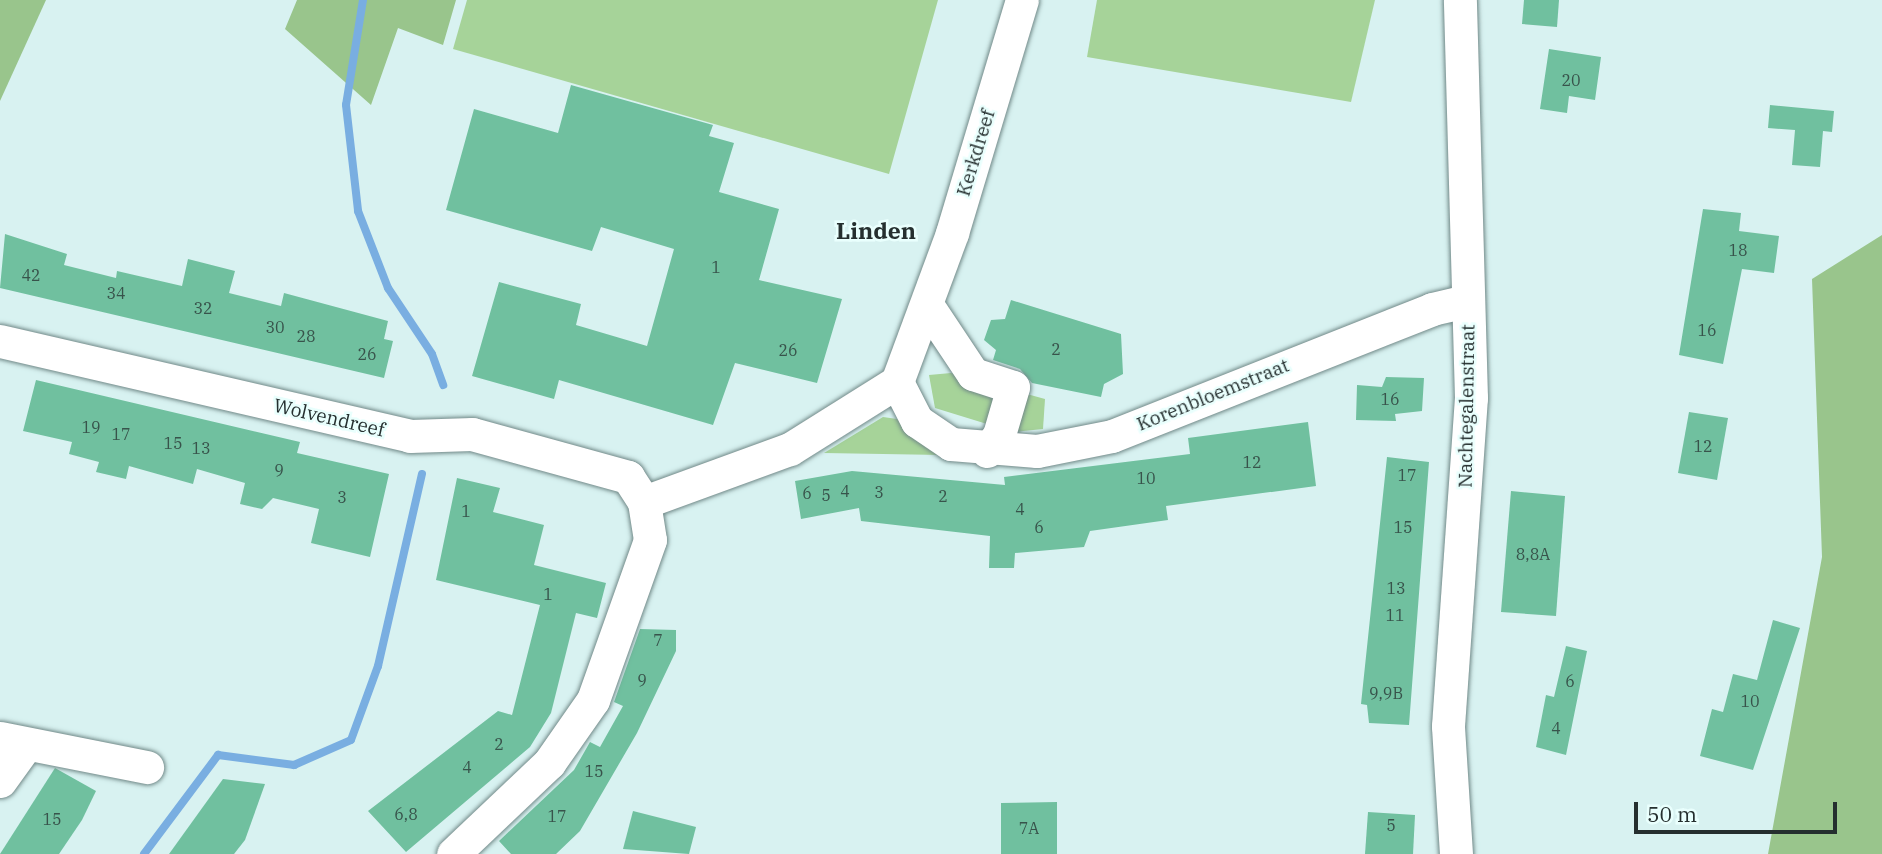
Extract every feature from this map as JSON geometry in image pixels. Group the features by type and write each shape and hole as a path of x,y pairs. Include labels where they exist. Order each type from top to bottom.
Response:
{"street":[{"name":"Kerkdreef","path":"897,382 927,305 1022,0"},
{"name":"Nachtegalenstraat","path":"1456,854 1448,726 1470,442 1460,0"},
{"name":"Korenbloemstraat","path":"897,382 917,421 951,444 987,451 1037,451 1112,436 1432,309 1468,301"},
{"path":"927,305 973,374 1013,387 999,435 987,451"},
{"name":"Wolvendreef","path":"0,341 410,436 472,434 608,467 628,477 650,498"},
{"path":"464,851 549,763 593,700 641,576 650,540 650,498 790,449 897,382"},
{"path":"0,781 13,741 147,767"}],"green space":[{"path":"0,0 46,0 0,101"},
{"path":"297,0 456,0 443,45 398,28 371,105 285,29"},
{"path":"467,0 938,0 889,174 453,49"},
{"path":"1097,0 1375,0 1351,102 1087,57"},
{"path":"1882,235 1882,854 1768,854 1822,557 1812,279"},
{"path":"951,373 1045,399 1043,429 1013,432 935,408 929,375"},
{"path":"883,417 897,419 942,455 824,453"}],"building":[{"path":"1524,0 1559,0 1557,27 1522,24"},
{"path":"1549,49 1601,57 1595,100 1569,96 1567,113 1540,109"},
{"path":"571,85 713,125 709,136 734,143 719,192 779,209 759,280 842,299 817,383 735,363 713,425 559,380 554,399 472,376 499,282 581,304 576,325 647,346 674,249 601,227 592,251 446,210 474,109 558,133"},
{"path":"1770,105 1834,111 1832,132 1823,131 1820,167 1792,165 1795,130 1768,128"},
{"path":"1703,209 1741,213 1739,231 1779,236 1774,273 1742,269 1723,364 1679,355"},
{"path":"5,234 67,254 64,265 116,278 117,271 182,286 188,259 235,271 229,293 281,306 284,293 388,321 384,339 393,341 384,378 0,288"},
{"path":"1011,300 1121,334 1123,374 1104,384 1101,397 1032,383 1020,369 993,360 996,350 984,340 991,320 1005,319"},
{"path":"1386,377 1424,378 1422,411 1395,414 1396,421 1356,420 1357,385 1382,387"},
{"path":"36,380 300,442 297,453 389,474 370,557 311,543 319,509 273,498 262,509 240,504 245,483 197,469 193,484 129,466 126,479 96,472 99,462 69,454 72,442 23,431"},
{"path":"1689,412 1728,418 1717,480 1678,473"},
{"path":"1308,422 1316,486 1166,506 1168,520 1090,531 1084,547 1015,553 1014,568 989,568 990,536 861,521 859,508 801,519 795,481 852,471 1005,485 1004,477 1190,454 1188,438"},
{"path":"1387,457 1429,462 1409,725 1369,723 1367,705 1361,704"},
{"path":"457,478 500,488 493,512 544,525 534,565 606,583 597,618 576,613 551,713 530,747 406,852 368,811 498,711 512,715 540,605 436,580"},
{"path":"1511,491 1565,496 1556,616 1501,612"},
{"path":"1773,620 1800,628 1753,770 1700,756 1712,709 1723,712 1733,674 1757,680"},
{"path":"640,629 676,630 676,651 637,733 580,831 556,854 511,854 499,841 574,770 590,742 600,747 623,706 614,702"},
{"path":"1566,646 1587,651 1566,755 1536,747 1546,695 1554,697"},
{"path":"55,768 96,791 82,820 59,854 0,854"},
{"path":"223,779 265,784 245,840 234,854 169,854"},
{"path":"1057,802 1057,854 1001,854 1001,803"},
{"path":"633,811 696,827 689,854 623,849"},
{"path":"1368,812 1415,815 1413,854 1365,854"}],"waterway":[{"path":"363,0 346,105 358,211 388,288 432,354 443,385"},
{"path":"144,854 218,755 294,765 351,740 378,666 422,474"}],"district":[{"name":"Linden","path":"876,230"}]}
